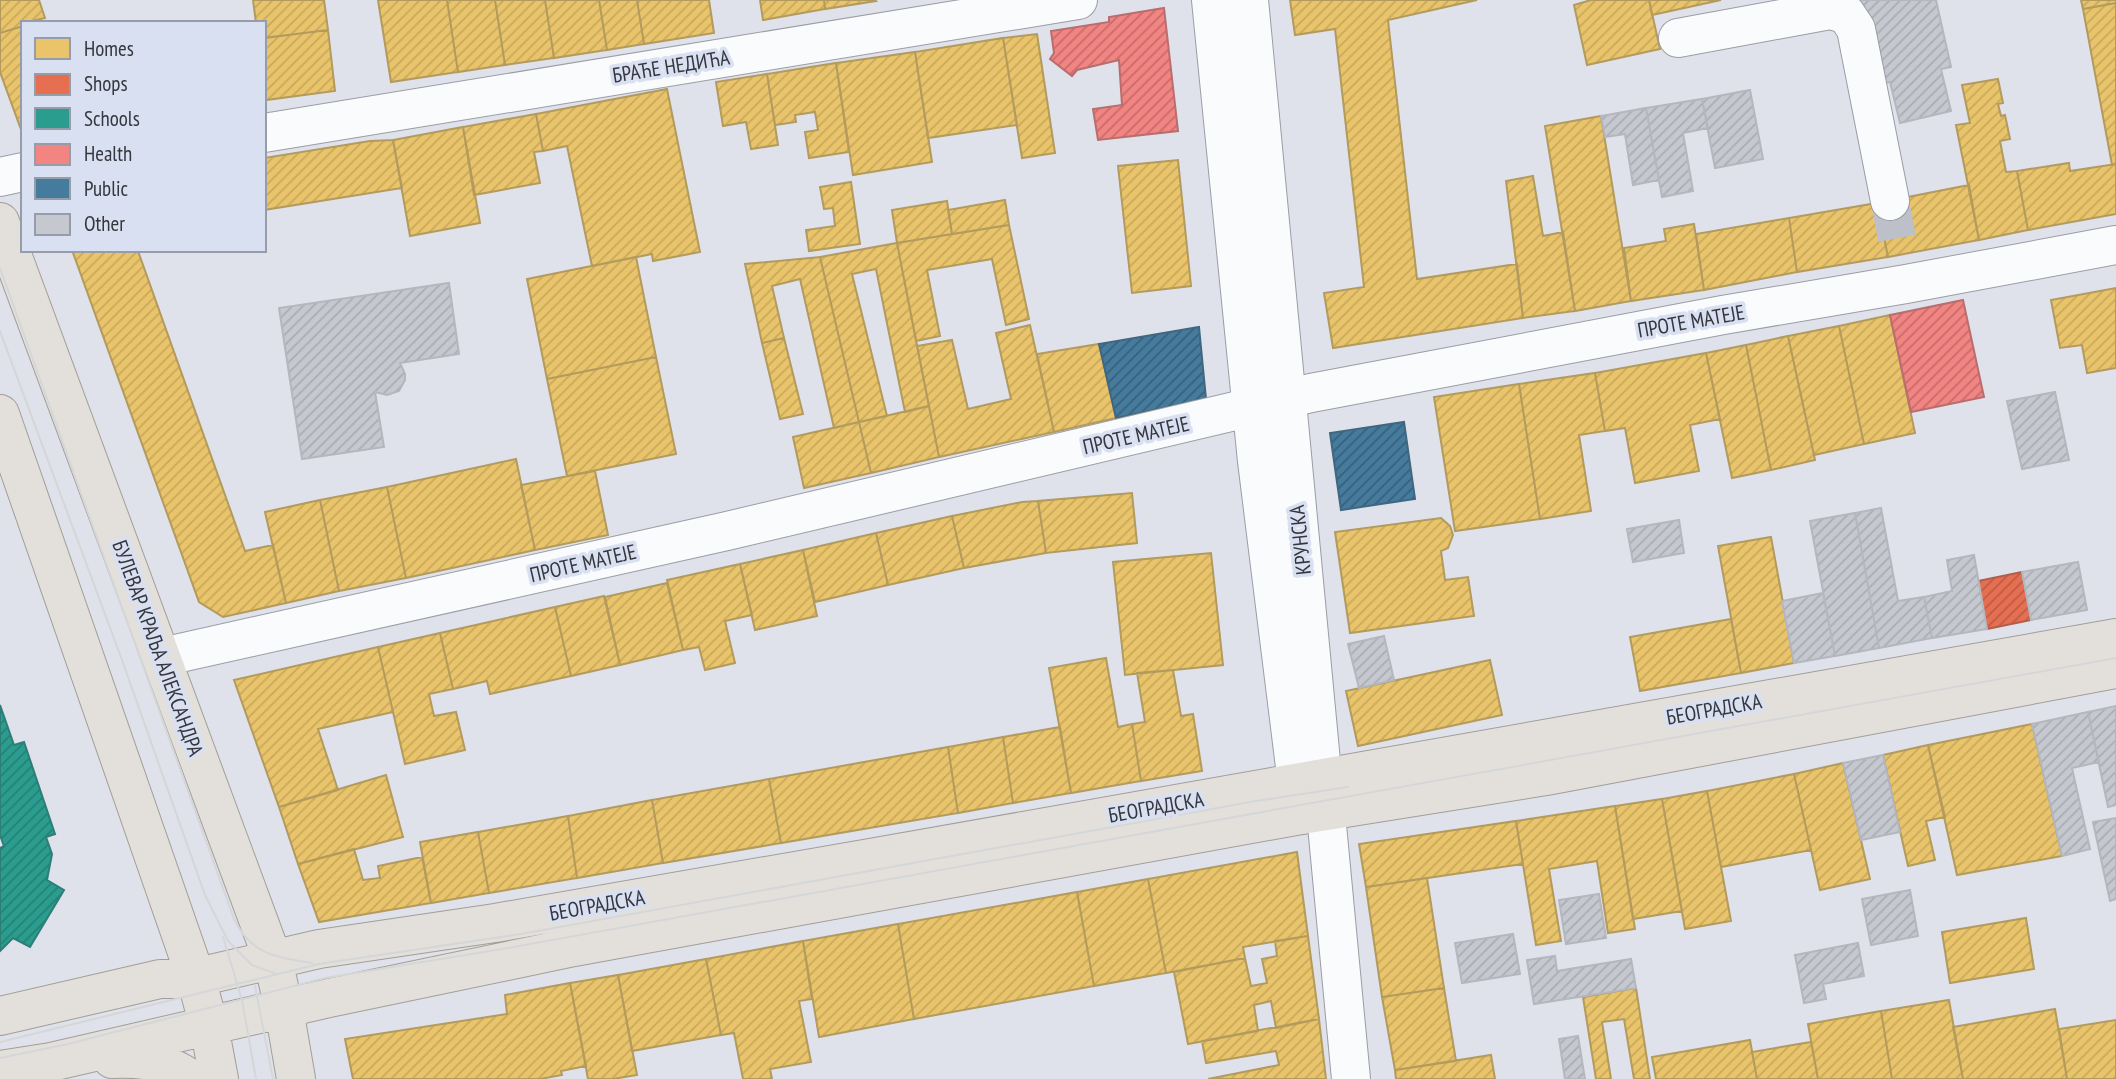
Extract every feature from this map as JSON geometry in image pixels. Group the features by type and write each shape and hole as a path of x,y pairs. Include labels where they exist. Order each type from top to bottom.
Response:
{"main road":[{"name":"БУЛЕВАР КРАЉА АЛЕКСАНДРА","path":"0,222 273,960 296,1079"},
{"path":"0,414 209,1026 219,1079"},
{"name":"БЕОГРАДСКА","path":"51,1062 574,947 1312,796 2116,638"},
{"name":"БЕОГРАДСКА","path":"192,978 319,949 1312,796 1546,776 2116,669"},
{"path":"0,1016 160,979 192,978"},
{"path":"0,1031 163,993 192,978"},
{"path":"0,1070 51,1062 154,1060 175,1068 191,1079"}],"street":[{"name":"БРАЋЕ НЕДИЋА","path":"266,133 1078,0"},
{"name":"КРУНСКА","path":"1211,0 1269,403 1312,796 1352,1079"},
{"name":"КРУНСКА","path":"1249,0 1269,403"},
{"path":"1678,38 1830,10 1846,14 1856,29 1890,201"},
{"path":"0,177 21,172"},
{"name":"ПРОТЕ МАТЕЈЕ","path":"162,657 727,531 1269,403 1723,315 1903,270 2116,245"}],"building: Homes":[{"path":"0,0 39,0 45,18 21,21 21,27 0,33"},
{"path":"253,0 324,0 328,30 266,38 266,21 256,21"},
{"path":"378,0 447,0 458,72 391,82"},
{"path":"447,0 495,0 505,65 458,72"},
{"path":"495,0 545,0 554,58 505,65"},
{"path":"545,0 599,0 607,50 554,58"},
{"path":"599,0 637,0 644,44 607,50"},
{"path":"637,0 709,0 714,33 644,44"},
{"path":"760,0 824,0 825,9 763,20"},
{"path":"824,0 875,0 876,1 825,9"},
{"path":"1290,0 1477,0 1388,20 1417,279 1517,264 1523,318 1333,348 1324,293 1364,287 1335,29 1295,35"},
{"path":"1591,0 1649,0 1660,49 1587,65 1574,5"},
{"path":"1649,0 1721,0 1652,15"},
{"path":"2081,0 2116,0 2116,3 2083,9"},
{"path":"2116,3 2116,164 2112,165 2083,9"},
{"path":"21,27 21,130 0,72 0,33"},
{"path":"328,30 335,91 266,100 266,38"},
{"path":"1037,34 1055,153 1022,158 1003,38"},
{"path":"1003,38 1017,125 928,138 915,52"},
{"path":"915,52 932,162 853,175 836,63"},
{"path":"836,63 849,152 809,158 805,132 818,130 815,112 795,115 796,122 775,125 767,74"},
{"path":"767,74 778,145 751,149 746,122 723,126 716,82"},
{"path":"1998,79 2003,103 1998,104 2001,116 2005,115 2010,139 2000,141 2006,172 2017,171 2028,230 1979,240 1956,125 1970,123 1962,85"},
{"path":"667,89 700,252 653,261 652,254 592,266 567,146 543,151 536,114"},
{"path":"536,114 543,151 534,152 540,183 474,195 463,127"},
{"path":"1601,116 1631,301 1575,311 1545,126"},
{"path":"463,127 480,223 410,236 393,140"},
{"path":"393,140 402,188 266,210 266,158 370,141"},
{"path":"1178,160 1191,286 1132,293 1118,166"},
{"path":"2069,163 2070,171 2116,164 2116,214 2028,230 2017,171"},
{"path":"1533,176 1543,236 1563,232 1575,311 1523,318 1506,181"},
{"path":"851,182 860,244 809,251 806,230 835,226 833,208 824,209 820,187"},
{"path":"1969,185 1979,240 1888,257 1877,203"},
{"path":"1005,200 1009,225 952,234 948,210"},
{"path":"947,201 952,234 897,243 892,210"},
{"path":"1877,203 1888,257 1797,272 1789,218"},
{"path":"1789,218 1797,272 1704,290 1696,234"},
{"path":"1694,224 1704,290 1631,301 1624,248 1666,241 1664,229"},
{"path":"1009,225 1029,319 1006,325 992,259 927,270 940,336 916,341 897,243"},
{"path":"897,243 929,406 905,412 876,269 852,274 887,416 859,422 820,257"},
{"path":"73,252 138,252 245,551 273,545 286,603 223,617 199,602"},
{"path":"636,257 656,357 547,379 527,279"},
{"path":"820,257 859,422 834,428 800,279 772,286 784,338 762,343 745,264"},
{"path":"2116,288 2116,368 2087,373 2082,345 2060,348 2051,300"},
{"path":"1890,315 1915,433 1864,444 1839,326"},
{"path":"1030,325 1054,432 939,457 917,346 952,340 968,409 1011,399 996,333"},
{"path":"1839,326 1864,444 1814,455 1788,336"},
{"path":"1788,336 1815,460 1771,470 1746,345"},
{"path":"784,338 803,414 780,419 762,343"},
{"path":"1099,344 1116,418 1054,432 1037,354"},
{"path":"1746,345 1771,470 1732,478 1706,353"},
{"path":"1706,353 1720,419 1690,425 1699,471 1635,483 1625,428 1605,431 1595,373"},
{"path":"656,357 676,454 567,476 547,379"},
{"path":"1595,373 1605,431 1579,435 1591,511 1540,519 1519,384"},
{"path":"1519,384 1540,519 1455,531 1434,397"},
{"path":"929,406 939,457 871,473 859,422"},
{"path":"859,422 871,473 804,488 793,437"},
{"path":"516,459 535,550 406,578 387,487"},
{"path":"595,471 608,535 535,550 521,485"},
{"path":"387,487 406,578 339,591 320,500"},
{"path":"1132,493 1137,543 1046,553 1038,501"},
{"path":"320,500 339,591 286,603 265,512"},
{"path":"1038,501 1046,553 964,568 952,516"},
{"path":"952,516 964,568 888,585 876,533"},
{"path":"1441,518 1450,526 1453,535 1448,548 1441,551 1445,580 1468,577 1474,616 1350,633 1335,532"},
{"path":"876,533 888,585 815,602 803,550"},
{"path":"1771,537 1794,663 1741,673 1718,546"},
{"path":"803,550 817,616 755,630 740,564"},
{"path":"1211,553 1223,665 1125,675 1113,562"},
{"path":"740,564 752,615 725,621 735,663 705,670 699,647 683,650 667,580"},
{"path":"667,583 683,650 620,665 605,597"},
{"path":"604,596 620,665 571,676 555,607"},
{"path":"555,607 571,676 490,694 487,681 453,689 440,633"},
{"path":"1731,619 1741,673 1640,691 1630,637"},
{"path":"440,633 453,689 429,694 434,716 456,712 465,750 405,764 378,647"},
{"path":"378,647 393,712 318,729 338,790 279,807 234,680"},
{"path":"1106,658 1118,727 1132,724 1141,781 1071,793 1049,668"},
{"path":"1490,660 1502,715 1358,746 1346,691"},
{"path":"1173,670 1181,716 1193,714 1202,771 1141,781 1132,724 1145,722 1137,673"},
{"path":"2032,724 2062,856 1957,875 1928,745"},
{"path":"1060,727 1071,793 1013,803 1003,737"},
{"path":"1003,737 1013,803 958,813 948,747"},
{"path":"1928,745 1945,817 1926,821 1935,860 1908,866 1883,755"},
{"path":"948,747 958,813 781,843 769,779"},
{"path":"1843,763 1870,879 1820,890 1794,774"},
{"path":"1794,774 1811,850 1721,867 1707,791"},
{"path":"386,775 403,837 298,864 279,807"},
{"path":"769,779 781,843 663,863 652,800"},
{"path":"1707,791 1731,921 1685,929 1662,799"},
{"path":"1662,799 1682,911 1633,919 1615,806"},
{"path":"652,800 663,863 577,878 568,816"},
{"path":"1615,806 1635,929 1608,933 1597,861 1549,869 1561,941 1536,945 1516,821"},
{"path":"568,816 577,878 489,893 478,832"},
{"path":"1516,821 1523,864 1366,887 1359,844"},
{"path":"478,832 489,893 431,903 420,842"},
{"path":"354,849 363,880 380,878 378,866 422,857 431,903 319,922 298,864"},
{"path":"1297,852 1308,936 1243,947 1245,958 1166,973 1148,879"},
{"path":"1427,878 1444,988 1382,997 1366,887"},
{"path":"1148,879 1166,973 1094,986 1077,892"},
{"path":"1077,892 1094,986 914,1019 898,924"},
{"path":"2026,918 2034,969 1950,983 1942,932"},
{"path":"898,924 914,1019 819,1037 803,941"},
{"path":"1308,936 1319,1019 1276,1028 1271,1001 1254,1005 1258,1031 1188,1044 1174,972 1245,958 1251,986 1267,983 1262,959 1277,956 1275,941"},
{"path":"803,941 812,999 799,1001 811,1062 770,1069 772,1079 743,1079 734,1033 721,1035 706,959"},
{"path":"706,959 721,1035 632,1051 618,975"},
{"path":"618,975 637,1075 588,1079 570,983"},
{"path":"570,983 586,1066 561,1071 562,1075 540,1079 353,1079 345,1039 507,1014 505,995"},
{"path":"1444,988 1456,1061 1395,1070 1382,997"},
{"path":"1636,988 1650,1079 1634,1079 1624,1019 1602,1022 1611,1079 1596,1079 1583,997"},
{"path":"1949,1000 1963,1079 1892,1079 1881,1011"},
{"path":"2055,1009 2067,1079 1963,1079 1953,1027"},
{"path":"1881,1011 1892,1079 1818,1079 1808,1024"},
{"path":"1319,1019 1326,1079 1208,1079 1279,1065 1276,1051 1206,1063 1202,1041"},
{"path":"2116,1020 2116,1079 2067,1079 2059,1029"},
{"path":"1750,1040 1757,1079 1656,1079 1652,1057"},
{"path":"1811,1042 1818,1079 1757,1079 1752,1052"},
{"path":"1491,1055 1495,1079 1396,1079 1395,1070"}],"building: Shops":[{"path":"2022,572 2031,620 1987,629 1978,581"}],"building: Schools":[{"path":"0,705 14,745 24,742 55,834 46,837 52,854 47,880 64,890 30,947 13,938 0,951 0,848 4,846 0,835"}],"building: Health":[{"path":"1164,8 1178,131 1098,140 1093,109 1122,105 1119,60 1077,70 1072,76 1050,59 1054,53 1051,31 1109,22 1109,17"},
{"path":"1963,300 1984,397 1911,412 1890,315"}],"building: Public":[{"path":"1199,327 1206,399 1116,418 1099,344"},
{"path":"1404,422 1415,499 1341,510 1330,433"}],"building: Other":[{"path":"1860,0 1936,0 1951,67 1941,69 1951,111 1900,123 1890,82 1880,84"},
{"path":"1750,90 1763,159 1715,168 1702,99"},
{"path":"1702,99 1708,128 1683,133 1693,191 1662,197 1646,108"},
{"path":"1646,108 1659,180 1633,185 1625,134 1605,137 1601,116"},
{"path":"449,283 459,354 400,363 405,380 399,391 387,395 375,392 384,447 302,459 279,308"},
{"path":"2055,392 2069,460 2022,469 2007,401"},
{"path":"1881,508 1898,601 1924,597 1932,638 1879,648 1855,513"},
{"path":"1855,513 1879,648 1835,656 1810,521"},
{"path":"1679,520 1684,553 1633,562 1627,529"},
{"path":"1974,555 1987,629 1932,638 1924,597 1952,591 1947,560"},
{"path":"2078,562 2087,610 2031,620 2022,572"},
{"path":"1823,593 1835,656 1794,663 1782,601"},
{"path":"1384,636 1394,680 1359,688 1348,644"},
{"path":"2116,706 2116,805 2108,807 2088,712"},
{"path":"2088,712 2099,762 2072,768 2090,849 2062,856 2032,724"},
{"path":"1883,755 1900,832 1861,840 1843,763"},
{"path":"2116,818 2116,899 2110,901 2093,822"},
{"path":"1910,890 1918,936 1871,945 1862,899"},
{"path":"1599,894 1606,938 1566,944 1559,900"},
{"path":"1513,934 1520,974 1462,983 1455,943"},
{"path":"1858,943 1864,976 1823,984 1826,999 1804,1003 1795,955"},
{"path":"1555,956 1557,971 1631,959 1636,988 1534,1004 1527,960"},
{"path":"1578,1036 1585,1079 1565,1079 1559,1039"}],"tunnel":[{"path":"1890,201 1900,255"}],"tram line":[{"path":"0,268 234,919 248,940 257,947 276,956 312,963"},
{"path":"0,331 122,660 205,895 228,941 252,965 277,974"},
{"path":"0,1058 68,1044 325,978 508,948 2116,658"},
{"path":"0,1042 319,964 521,934 1256,801 1348,787"},
{"path":"223,937 242,1000 256,1079"},
{"path":"255,986 273,1079"}]}
